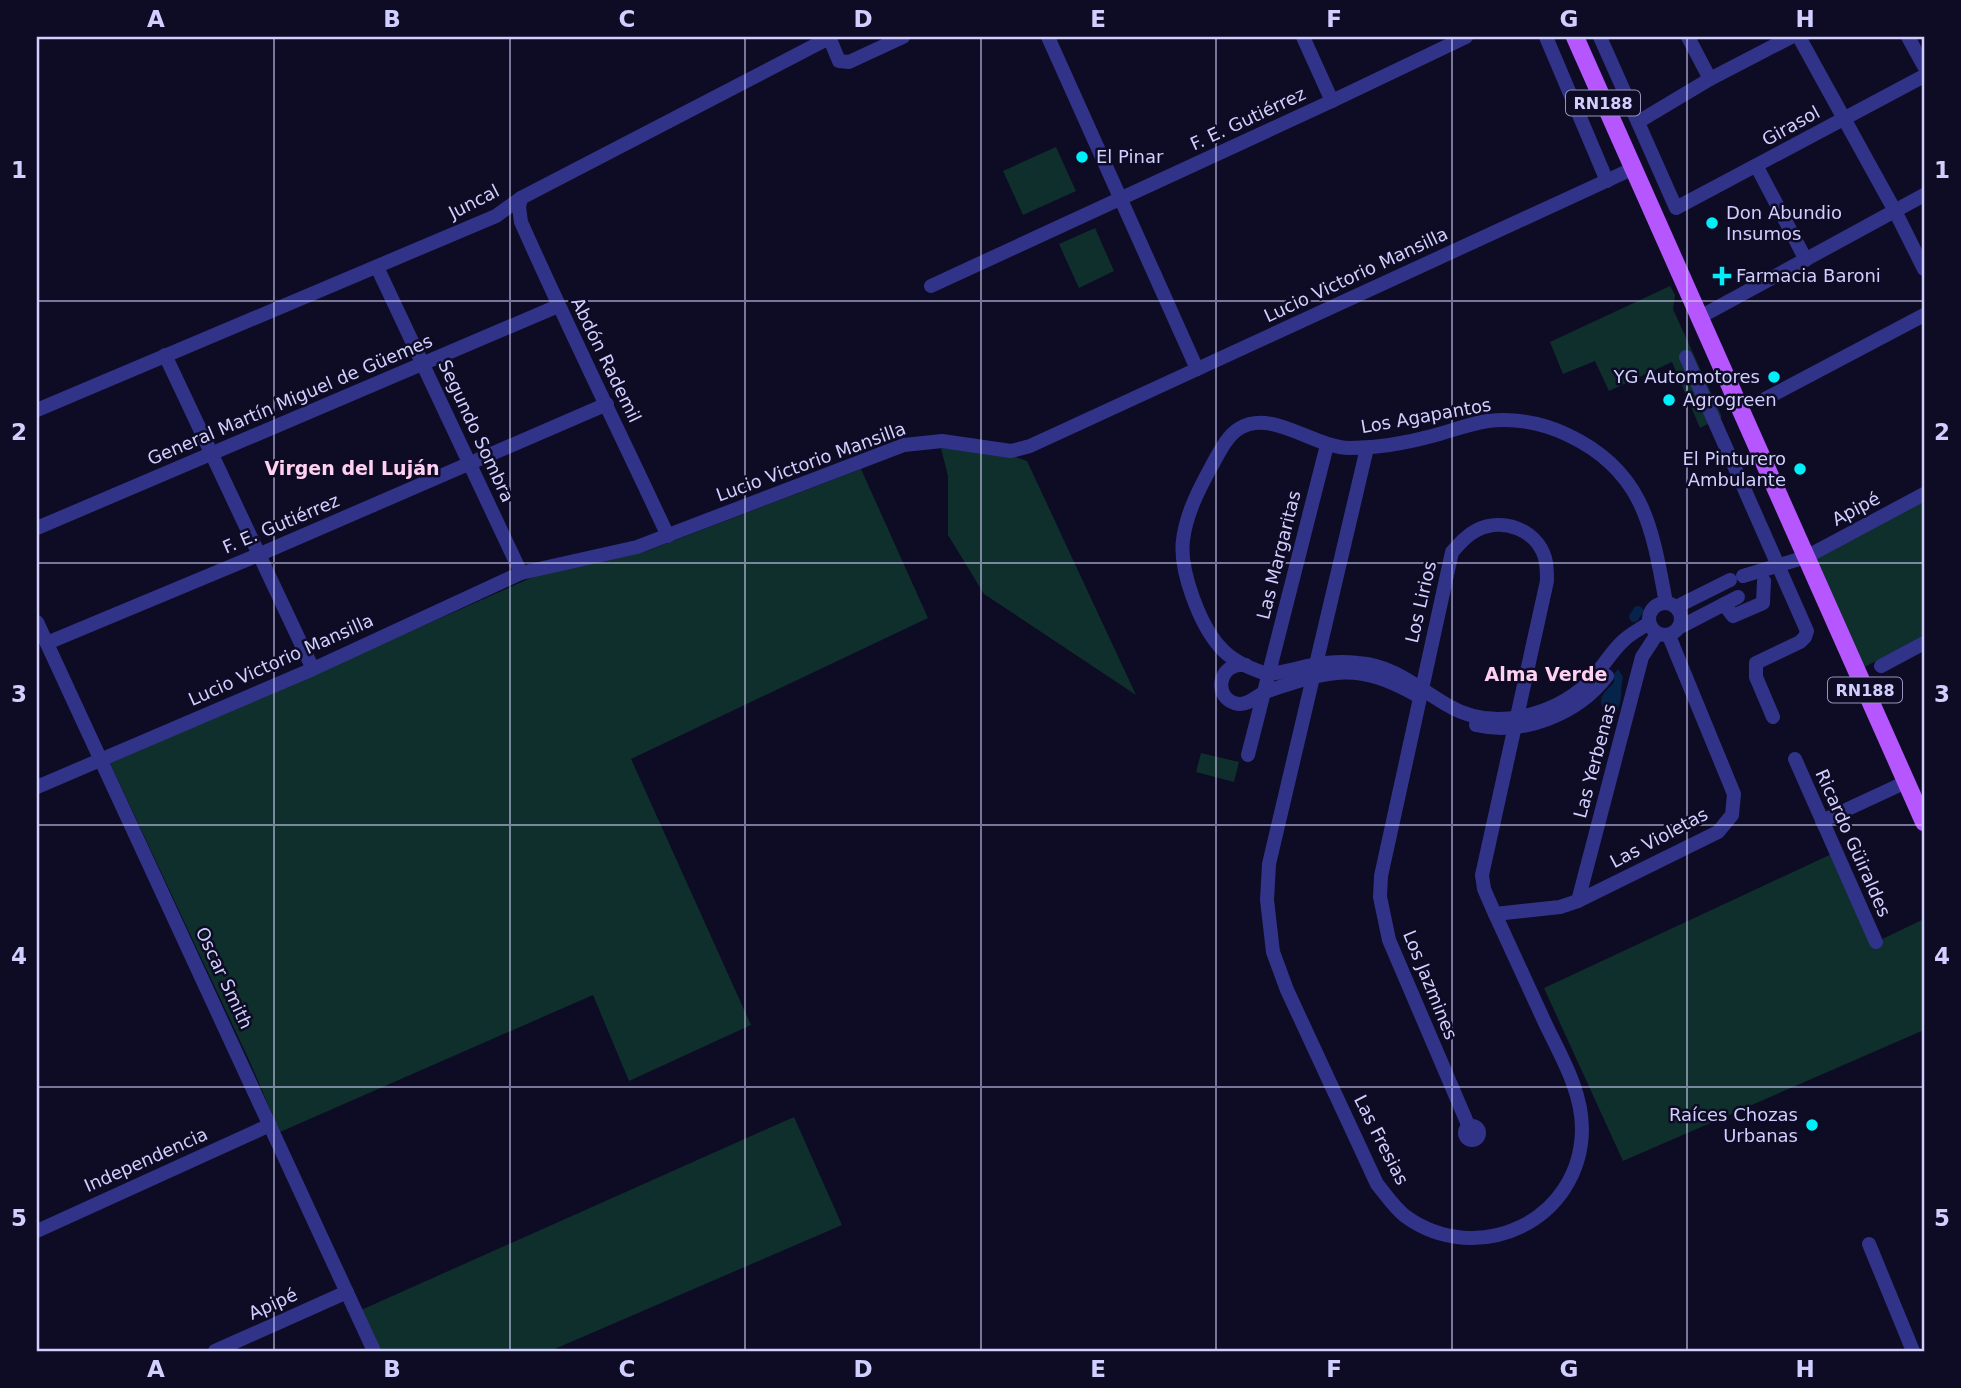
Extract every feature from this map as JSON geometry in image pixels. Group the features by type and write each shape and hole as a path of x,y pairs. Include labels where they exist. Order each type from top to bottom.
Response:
{"main road":[{"name":"RN188","path":"1575,37 1924,822"}],"street":[{"name":"Juncal","path":"37,410 496,216 521,198 829,38 839,61 849,62 903,37"},
{"path":"1048,37 1197,369"},
{"path":"1303,37 1332,101"},
{"name":"F. E. Gutiérrez","path":"931,286 1465,37"},
{"path":"1546,37 1607,181"},
{"path":"1600,37 1637,122 1710,79 1791,37"},
{"path":"1688,37 1710,79"},
{"path":"1799,37 1924,269"},
{"path":"1908,37 1924,66"},
{"name":"Girasol","path":"1637,122 1676,208 1924,76"},
{"path":"1757,167 1807,260"},
{"name":"Lucio Victorio Mansilla","path":"37,787 313,669 521,573 636,548 904,445 970,443 1011,451 1030,446 1632,169"},
{"path":"1700,317 1924,195"},
{"name":"Abdón Rademil","path":"521,198 521,222 558,306 668,536"},
{"name":"Segundo Sombra","path":"377,267 521,573"},
{"name":"General Martín Miguel de Güemes","path":"37,528 558,306"},
{"path":"1765,399 1924,315"},
{"path":"165,355 313,669"},
{"path":"1683,364 1702,413 1807,631 1800,642 1758,661 1755,667 1756,677 1773,717"},
{"name":"F. E. Gutiérrez","path":"47,643 607,404"},
{"name":"Los Agapantos","path":"1250,666 1221,649 1212,637 1187,579 1182,541 1189,513 1223,446 1237,430 1253,422 1272,424 1327,445 1367,448 1405,443 1490,421 1531,421 1594,447 1611,461 1641,502 1653,535 1671,605 1681,614 1661,630"},
{"name":"Las Margaritas","path":"1268,675 1327,445"},
{"path":"1314,671 1367,448"},
{"name":"Apipé","path":"1671,605 1737,578 1806,557 1924,494"},
{"name":"Los Lirios","path":"1420,692 1452,552 1464,538 1480,528 1503,524 1521,530 1536,541 1546,559 1547,581 1517,722"},
{"path":"1314,671 1268,675 1250,666 1234,665 1224,674 1221,686 1223,693 1232,702 1251,702 1259,695 1340,661 1366,663 1388,669 1454,719 1494,730 1517,722 1533,724 1571,708 1592,693 1626,649 1661,630 1744,594 1764,581 1777,565"},
{"path":"1724,604 1733,616 1763,603 1764,581"},
{"path":"1661,630 1653,609 1671,605"},
{"name":"Oscar Smith","path":"37,622 374,1351"},
{"name":"Las Violetas","path":"1495,914 1560,907 1578,901 1718,832 1732,815 1734,794 1661,630"},
{"name":"Las Yerbenas","path":"1578,901 1642,657 1661,630"},
{"path":"1881,666 1924,643"},
{"path":"1248,755 1261,681 1250,666"},
{"name":"Las Fresias","path":"1314,671 1269,864 1268,911 1273,952 1287,990 1377,1184 1392,1204 1406,1216 1433,1231 1461,1238 1484,1239 1511,1232 1540,1215 1559,1198 1571,1177 1580,1150 1582,1128 1576,1090 1484,889 1484,858 1517,722"},
{"path":"1259,695 1268,675"},
{"name":"Los Jazmines","path":"1420,692 1381,876 1380,897 1389,940 1469,1127"},
{"name":"Ricardo Güiraldes","path":"1795,759 1876,942"},
{"path":"1822,821 1906,782"},
{"name":"Independencia","path":"37,1231 270,1125"},
{"path":"1869,1244 1913,1351"},
{"name":"Apipé","path":"215,1351 347,1292"}],"green space":[{"path":"1056,147 1076,191 1023,215 1003,171"},
{"path":"1095,228 1114,271 1079,288 1059,244"},
{"path":"1670,286 1675,295 1673,309 1722,417 1700,428 1672,362 1609,391 1595,361 1563,374 1550,342"},
{"path":"941,448 1006,454 1027,461 1136,695 984,594 948,535 948,476"},
{"path":"861,469 928,618 631,759 751,1025 629,1081 593,995 280,1132 110,763 542,573 647,551"},
{"path":"1924,500 1924,635 1863,668 1816,559"},
{"path":"1201,753 1239,762 1234,782 1196,772"},
{"path":"1836,852 1876,942 1924,919 1924,1030 1623,1161 1544,988"},
{"path":"794,1117 842,1225 550,1351 381,1351 361,1310"}],"water":[{"path":"1618,669 1623,677 1620,703 1617,710 1609,712 1602,706 1601,699 1614,682 1614,674"}],"waterway":[{"path":"1634,617 1638,611"}],"place":[{"name":"El Pinar","path":"1082,157"},
{"name":"Don Abundio Insumos","path":"1712,223"},
{"name":"Farmacia Baroni","path":"1722,276"},
{"name":"YG Automotores","path":"1774,377"},
{"name":"Agrogreen","path":"1669,400"},
{"name":"El Pinturero Ambulante","path":"1800,469"},
{"name":"Raíces Chozas Urbanas","path":"1812,1125"}],"district":[{"name":"Virgen del Luján","path":"352,468"},
{"name":"Alma Verde","path":"1546,674"}]}
